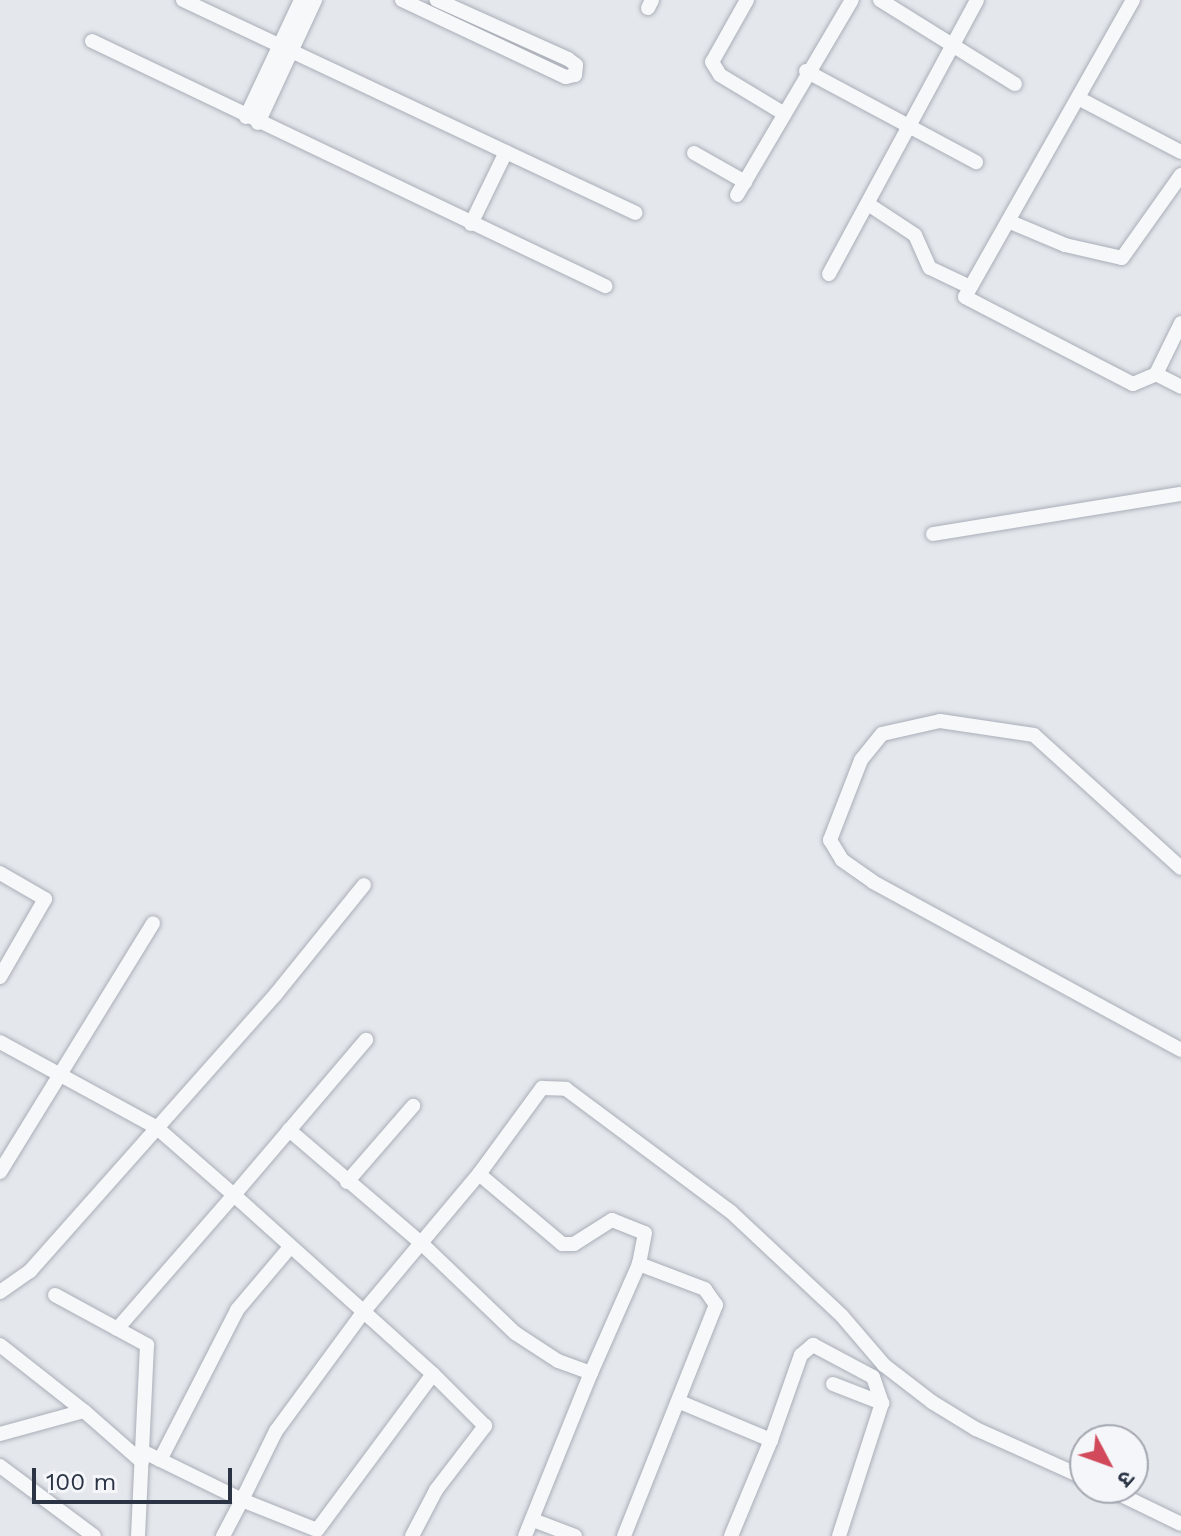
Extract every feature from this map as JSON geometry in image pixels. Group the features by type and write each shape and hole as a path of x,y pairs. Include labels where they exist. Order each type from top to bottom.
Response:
{"street":[{"path":"183,0 635,213"},
{"path":"285,49 301,0"},
{"path":"252,120 285,49 315,0"},
{"path":"402,0 566,77 575,75 573,62 437,0"},
{"path":"728,0 745,4 715,53 714,67 783,113"},
{"path":"694,153 741,189 806,71 852,0"},
{"path":"880,0 1015,84"},
{"path":"829,274 913,126 977,0"},
{"path":"1133,0 965,297 1133,384 1156,374 1181,323"},
{"path":"502,47 510,32"},
{"path":"92,41 605,286"},
{"path":"806,71 976,162"},
{"path":"1078,98 1181,152"},
{"path":"471,224 506,152"},
{"path":"1008,221 1065,245 1122,258 1181,175"},
{"path":"868,204 915,235 930,268 970,287"},
{"path":"1156,374 1181,387"},
{"path":"933,534 1181,494"},
{"path":"1181,868 1034,735 940,721 882,734 861,760 830,840 842,860 873,882 1181,1050"},
{"path":"0,873 45,899 0,977"},
{"path":"0,1292 30,1271 276,994 364,885"},
{"path":"0,1172 4,1156 60,1074 153,923"},
{"path":"117,1329 366,1040"},
{"path":"0,1042 156,1127 364,1311 485,1426 436,1490 412,1536"},
{"path":"223,1536 276,1431 364,1311 479,1174 542,1088 566,1089 731,1212 842,1316 884,1365 932,1402 976,1429 1069,1471"},
{"path":"347,1182 413,1106"},
{"path":"289,1130 421,1243 538,1351 591,1373"},
{"path":"479,1174 562,1244 574,1244 612,1220 640,1230 647,1238 639,1264 525,1536"},
{"path":"160,1460 237,1310 290,1247"},
{"path":"624,1536 680,1402 716,1305 714,1296 639,1264"},
{"path":"55,1295 147,1345 138,1536"},
{"path":"0,1345 142,1456 160,1460 242,1500 323,1533 433,1374"},
{"path":"731,1536 771,1440 801,1355 813,1345 873,1377 882,1403 839,1536"},
{"path":"833,1384 882,1403"},
{"path":"680,1402 771,1440"},
{"path":"0,1434 84,1411"},
{"path":"0,1466 94,1536"},
{"path":"1140,1504 1181,1524"},
{"path":"533,1520 575,1536"}]}
